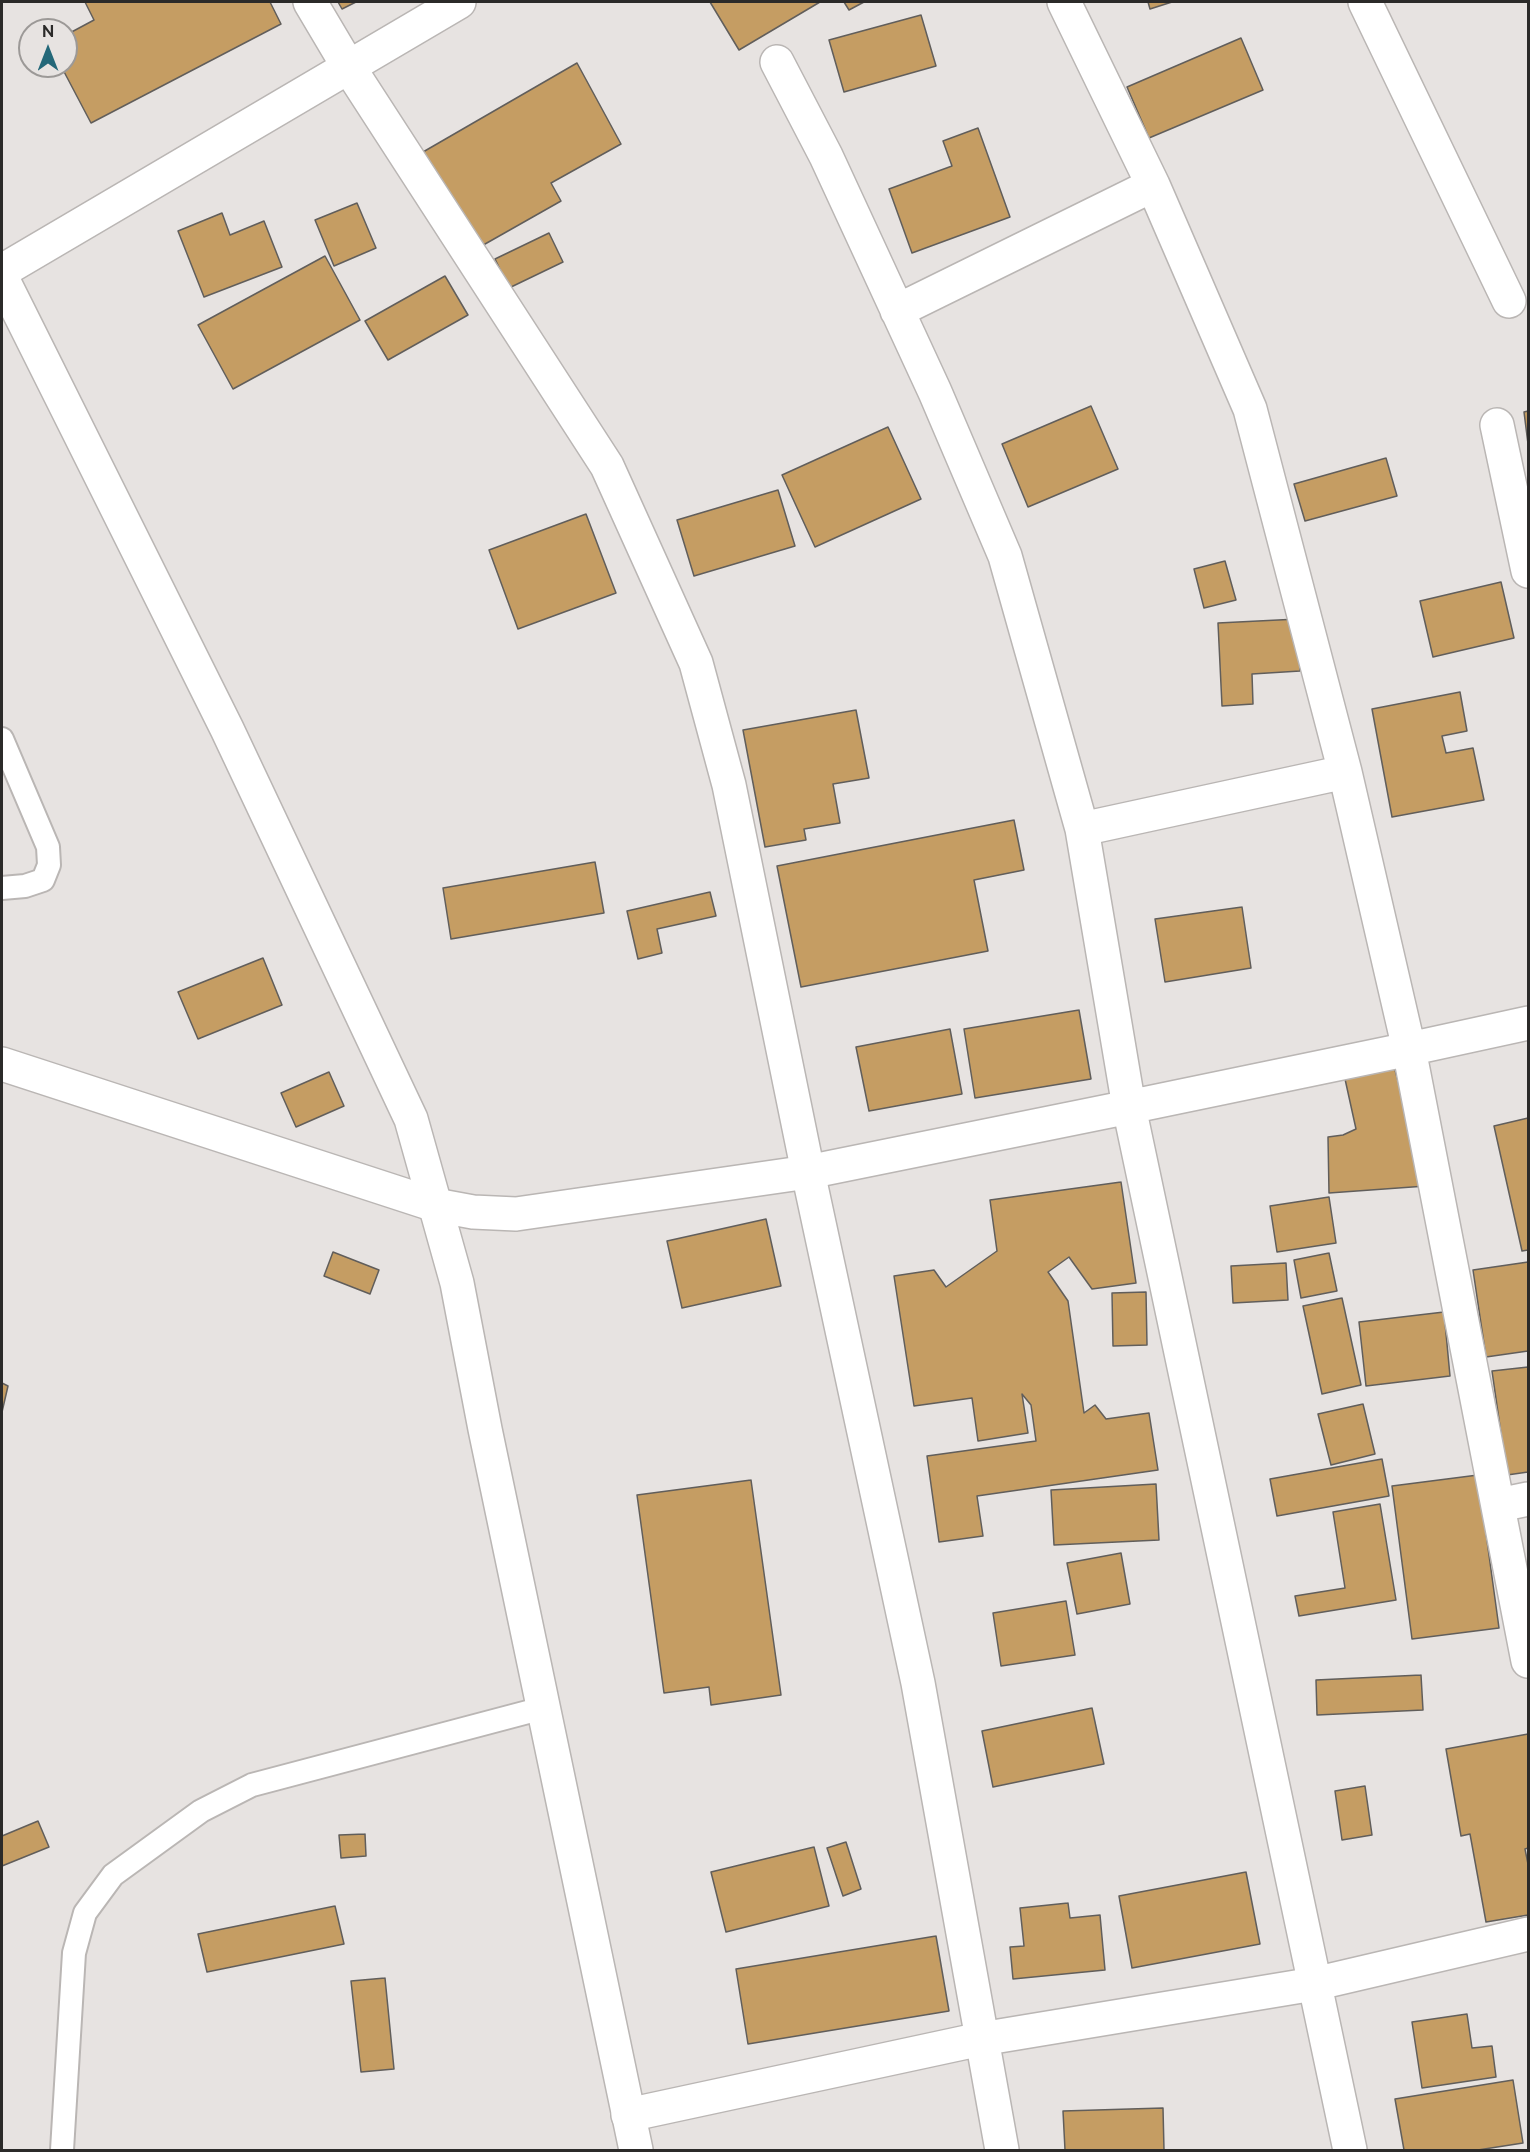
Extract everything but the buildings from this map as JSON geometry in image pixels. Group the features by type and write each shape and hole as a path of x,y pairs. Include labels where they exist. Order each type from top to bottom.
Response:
{"street":[{"path":"310,2 348,66 607,466 696,663 729,785 808,1172 918,1683 1002,2151"},
{"path":"2,271 459,2"},
{"path":"1064,2 1154,185 1250,409 1345,772 1514,1502 1528,1658"},
{"path":"1365,2 1509,301"},
{"path":"777,62 826,156 935,392 1005,556 1082,829 1129,1107 1350,2151"},
{"path":"897,311 1154,185"},
{"path":"2,278 227,729 411,1119 457,1283 636,2151"},
{"path":"1497,425 1528,567"},
{"path":"1082,829 1345,772"},
{"path":"2,1064 435,1205 473,1212 516,1215 808,1172 1528,1023"},
{"path":"628,2115 981,2039 1314,1984 1528,1934"}],"lane":[{"path":"2,739 48,848 49,865 43,880 25,886 2,888"},
{"path":"62,2151 74,1953 85,1913 113,1875 201,1811 252,1785 543,1708"}]}
